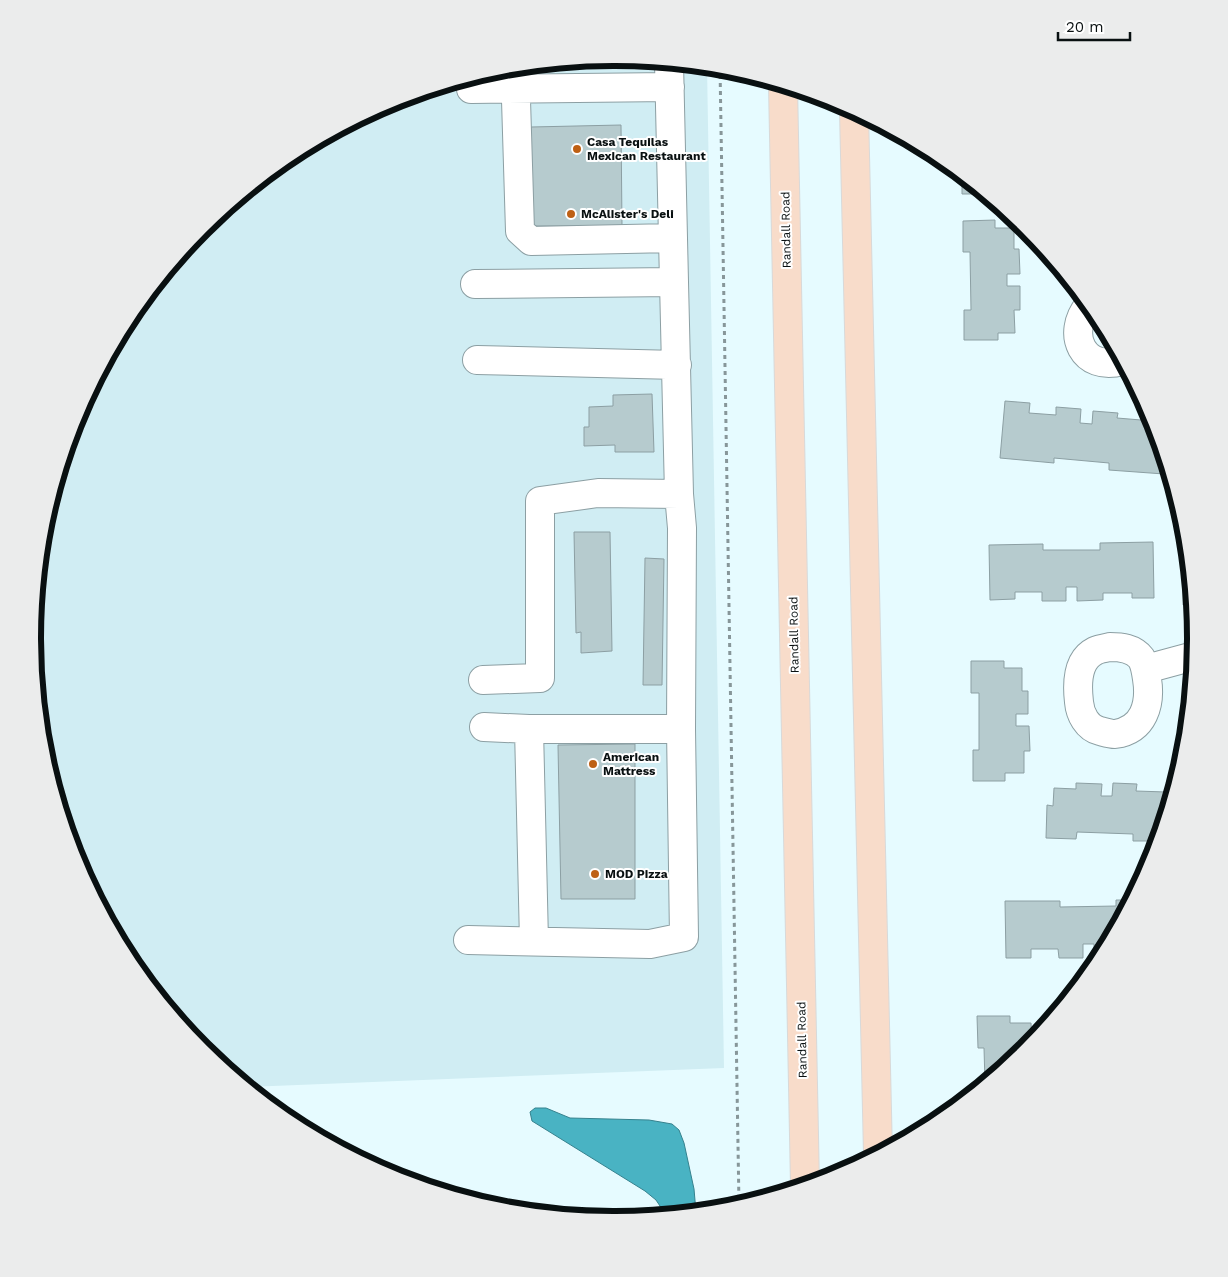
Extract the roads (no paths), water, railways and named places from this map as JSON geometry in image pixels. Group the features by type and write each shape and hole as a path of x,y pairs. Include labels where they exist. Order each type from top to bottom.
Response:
{"main road":[{"name":"Randall Road","path":"783,91 805,1178"},
{"path":"854,119 878,1146"}],"street":[{"path":"468,940 650,944 684,937 682,528 679,494 669,75 516,78 471,89"},
{"path":"516,78 520,231 524,236 531,241 673,238"},
{"path":"475,284 674,282"},
{"path":"1084,312 1080,320 1078,331 1082,349 1088,357 1096,362 1106,364 1116,362"},
{"path":"477,360 677,365"},
{"path":"483,680 540,678 540,501 598,493 679,494"},
{"path":"1146,669 1186,658"},
{"path":"484,727 529,729 682,729"},
{"path":"529,729 534,941"}],"water":[{"path":"535,1108 546,1108 570,1118 649,1120 672,1124 679,1130 684,1143 694,1189 695,1205 662,1209 656,1200 645,1191 532,1121 530,1112"}],"place":[{"name":"Casa Tequilas Mexican Restaurant","path":"577,149"},
{"name":"McAlister's Deli","path":"571,214"},
{"name":"American Mattress","path":"593,764"},
{"name":"MOD Pizza","path":"595,874"}]}
